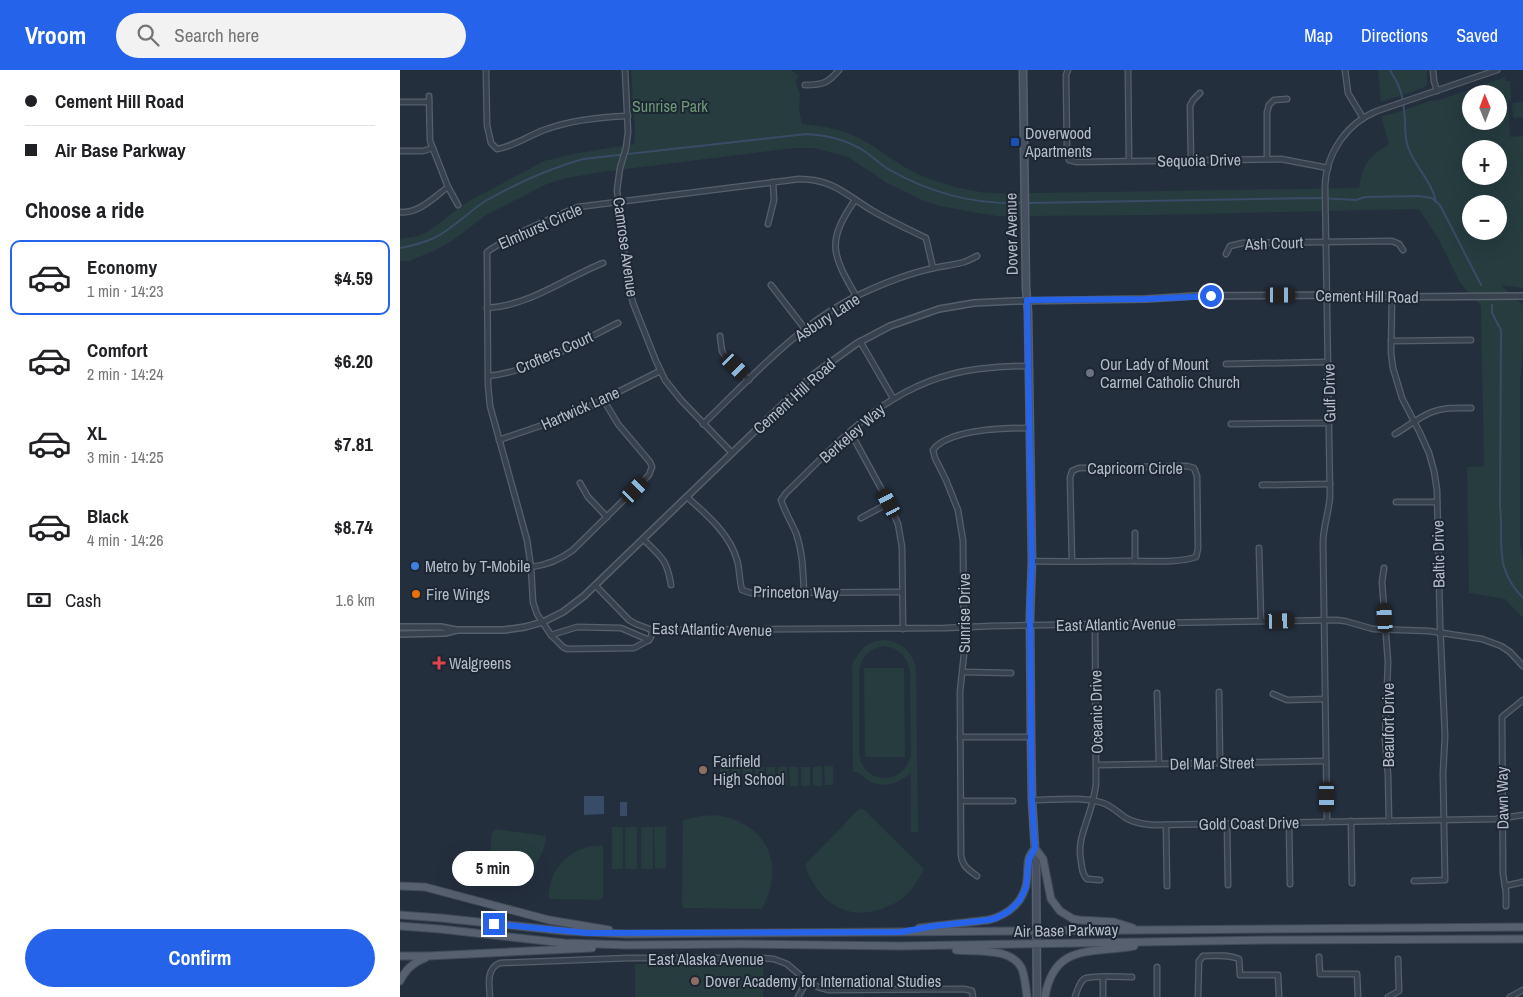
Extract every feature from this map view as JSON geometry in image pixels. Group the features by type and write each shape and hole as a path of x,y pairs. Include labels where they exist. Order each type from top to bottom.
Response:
{"main road":[{"name":"Dover Avenue","path":"1023,70 1032,562 1030,625 1031,736 1037,931 1037,997"},
{"path":"901,932 988,920 1009,911 1016,905 1024,893 1029,859 1035,848 1043,859 1052,899 1060,911 1072,918 1086,921 1114,922 1139,930"},
{"path":"400,886 425,887 549,920 627,934"},
{"name":"Air Base Parkway","path":"400,915 564,931 627,934 1523,927"},
{"name":"Air Base Parkway","path":"400,926 564,943 627,945 938,946 1523,939"},
{"path":"1045,997 1049,981 1054,972 1062,962 1072,955 1085,951 1119,949 1154,942"},
{"path":"400,956 627,945"},
{"path":"938,946 998,953 1011,957 1023,971 1027,997"},
{"path":"400,981 407,969 428,956"}],"street":[{"path":"486,70 487,125 491,143 497,149 505,148 548,128 628,116"},
{"name":"Camrose Avenue","path":"625,70 628,132 626,148 620,168 618,201 633,303 660,371 672,391 732,453"},
{"path":"805,85 821,85 840,70"},
{"name":"Sequoia Drive","path":"1068,70 1066,75 1067,150 1069,160 1077,162 1287,159 1328,168"},
{"path":"1128,70 1130,161"},
{"path":"1345,70 1348,93 1363,118"},
{"path":"1433,70 1437,91"},
{"name":"Gulf Drive","path":"1327,822 1323,531 1330,505 1325,194 1328,168 1337,144 1348,130 1363,118 1394,105 1497,70"},
{"path":"1191,160 1190,106 1200,93"},
{"path":"400,102 429,99 430,136 433,148 448,187 458,205"},
{"path":"1267,159 1268,105 1274,100 1287,100"},
{"path":"400,151 423,151 433,148"},
{"name":"Elmhurst Circle","path":"649,640 634,648 567,649 551,635 537,613 533,602 531,567 526,540 490,406 487,252 565,212 589,205 799,179 821,180 832,185 874,212 926,238 933,268"},
{"path":"768,224 774,200 773,182"},
{"path":"400,212 409,212 420,207 448,187"},
{"path":"855,200 838,227 835,246 840,265 856,296"},
{"path":"1326,242 1392,241 1399,244 1403,250"},
{"name":"Ash Court","path":"1226,254 1230,246 1244,243 1326,242"},
{"name":"Asbury Lane","path":"703,424 804,329 832,310 856,296 897,279 933,268 964,262 978,256"},
{"path":"487,308 513,304 527,299 604,263"},
{"path":"771,285 804,329"},
{"name":"Cement Hill Road","path":"400,627 441,627 457,630 514,629 543,622 563,612 574,605 595,586 813,375 860,341 898,323 939,309 980,302 1146,299 1194,296 1523,296"},
{"name":"Baltic Drive","path":"1392,296 1391,341 1393,368 1402,398 1425,442 1432,462 1436,481 1437,502 1445,736 1443,773 1445,880 1414,881"},
{"name":"Crofters Court","path":"488,376 506,373 544,360 618,323"},
{"path":"720,336 722,351 725,356 749,380"},
{"path":"1391,341 1471,340"},
{"path":"860,341 893,398"},
{"path":"1226,364 1328,362"},
{"name":"Berkeley Way","path":"804,593 801,551 792,522 781,500 786,493 848,433 893,398 925,383 961,372 998,367 1028,366"},
{"name":"Hartwick Lane","path":"499,440 557,420 660,371"},
{"path":"531,567 548,564 565,556 649,475 652,467 650,462 612,416 603,399"},
{"path":"1395,434 1422,416 1442,409 1472,408"},
{"path":"1231,424 1329,423"},
{"name":"Sunrise Drive","path":"977,876 964,866 962,861 960,692 963,672 964,541 962,525 952,494 935,458 934,450 938,444 975,432 1002,428 1029,428"},
{"path":"848,433 853,438 896,519 902,548 903,629"},
{"name":"Capricorn Circle","path":"1032,562 1187,560 1196,557 1198,549 1197,476 1194,468 1187,466 1079,468 1072,470 1070,478 1072,561"},
{"path":"580,483 588,497 607,517"},
{"path":"1262,485 1330,484"},
{"name":"Princeton Way","path":"687,497 728,539 734,549 738,560 742,590 751,593 902,592"},
{"path":"1396,502 1437,502"},
{"path":"861,518 889,503"},
{"path":"1135,533 1135,561"},
{"path":"643,539 666,564 671,585"},
{"path":"1260,548 1261,622"},
{"name":"Beaufort Drive","path":"1384,568 1382,582 1388,674 1385,739 1389,821"},
{"name":"East Atlantic Avenue","path":"595,586 629,620 652,630 903,629 1324,620 1345,621 1365,628 1440,632 1491,641 1510,652 1523,666"},
{"name":"Oceanic Drive","path":"1094,624 1096,784 1093,800 1081,836 1080,855 1084,875 1087,879 1100,880"},
{"path":"551,635 577,627 621,628 649,640 652,630"},
{"name":"Cement Hill Road","path":"400,634 445,633 457,630"},
{"path":"963,672 1011,673"},
{"path":"1158,692 1159,764"},
{"path":"1219,692 1220,762"},
{"path":"1274,694 1287,700 1325,699"},
{"name":"Dawn Way","path":"1506,906 1503,874 1502,718 1523,700"},
{"path":"960,737 1031,736"},
{"name":"Del Mar Street","path":"1097,765 1326,761"},
{"name":"Gold Coast Drive","path":"1032,800 1093,800 1112,807 1126,818 1136,822 1166,825 1444,820 1502,818 1523,815"},
{"path":"960,801 1013,801"},
{"path":"1351,822 1352,883"},
{"path":"1289,823 1290,884"},
{"path":"1227,824 1228,884"},
{"path":"1166,825 1167,886"},
{"path":"1505,886 1523,882"},
{"path":"1198,997 1199,961 1203,956 1232,956 1239,959 1240,975 1278,975 1279,997"},
{"path":"1319,957 1320,974 1357,974 1358,997"},
{"name":"East Alaska Avenue","path":"490,997 491,970 500,963 629,958 762,958 774,959 786,964 807,981 828,990 964,989 972,991 974,997"},
{"path":"1388,997 1399,991 1398,959"},
{"path":"1157,967 1157,997"},
{"path":"1075,997 1080,984 1084,980 1091,978 1132,977"},
{"path":"1103,978 1103,997"},
{"path":"798,997 807,981"},
{"path":"1510,997 1523,990"}],"green space":[{"name":"Sunrise Park","path":"631,70 791,70 799,76 796,80 800,94 799,110 802,124 827,127 852,135 913,172 963,189 990,193 1008,193 1359,188 1362,173 1371,157 1389,144 1381,116 1462,92 1462,130 1508,130 1508,101 1510,137 1523,136 1523,288 1501,285 1523,305 1523,346 1520,383 1520,544 1523,562 1523,618 1505,599 1469,593 1467,467 1484,466 1481,306 1460,283 1439,240 1419,209 1151,215 997,216 940,206 924,201 887,183 848,157 814,148 793,148 602,172 549,183 486,215 456,238 436,250 409,261 400,261 400,239 418,236 429,231 464,204 544,161 634,144 635,130"},
{"path":"1378,70 1427,70 1427,85 1381,102"},
{"path":"1505,77 1506,81 1510,81 1511,100 1508,101 1508,85 1482,85"},
{"path":"1523,102 1523,117 1513,118 1512,103"},
{"path":"877,641 890,641 900,645 912,656 916,667 918,832 911,832 911,773 895,783 883,785 872,782 859,773 853,772 852,664 867,645","holes":["879,647 889,647 902,654 909,667 911,752 908,763 902,771 894,776 885,778 876,777 868,772 862,764 859,753 859,672 861,662 866,654"]},
{"path":"864,668 904,668 905,757 865,757"},
{"path":"822,766 822,786 813,786 813,767"},
{"path":"824,766 833,766 833,785 825,785"},
{"path":"720,767 729,767 729,786 720,786"},
{"path":"731,767 740,767 740,786 732,786"},
{"path":"743,767 752,767 752,786 743,786"},
{"path":"755,767 764,767 764,786 755,786"},
{"path":"766,767 775,767 775,786 767,786"},
{"path":"778,767 787,767 787,786 778,786"},
{"path":"789,767 798,767 798,786 790,786"},
{"path":"801,767 810,767 810,786 801,786"},
{"path":"859,809 863,809 924,869 913,887 899,900 884,908 857,913 835,906 825,898 810,878 805,865"},
{"path":"716,815 734,819 748,827 759,836 767,848 772,876 769,892 762,909 684,908 682,905 683,820"},
{"path":"666,826 666,868 655,869 654,827"},
{"path":"612,827 623,827 623,869 612,869"},
{"path":"625,827 637,827 637,869 625,869"},
{"path":"641,827 653,827 653,869 641,869"},
{"path":"496,829 546,836 540,857 526,873 508,882 486,883 492,833"},
{"path":"591,846 603,846 603,896 600,900 549,899 551,880 560,865 573,853"},
{"name":"Dover Academy for International Studies","path":"763,963 763,997 635,997 635,964"}],"water":[{"path":"584,796 604,796 604,814 584,815"},
{"path":"620,802 627,802 627,816 620,816"}],"waterway":[{"path":"1390,70 1402,95 1406,140 1410,152 1431,187 1436,202 1440,205 1481,285"},
{"path":"400,248 434,238 480,204 511,187 534,176 583,159 806,134 821,135 850,143 888,169 937,191 953,196 988,202 1023,203"},
{"path":"1028,203 1318,198 1356,200 1365,197 1418,196 1432,198 1436,202"},
{"path":"1492,305 1492,313 1501,330 1500,506 1502,555 1507,576 1523,598"}],"place":[{"name":"Doverwood Apartments","path":"1015,142"},
{"name":"Our Lady of Mount Carmel Catholic Church","path":"1090,373"},
{"name":"Metro by T-Mobile","path":"415,566"},
{"name":"Fire Wings","path":"416,594"},
{"name":"Walgreens","path":"439,663"},
{"name":"Fairfield High School","path":"703,770"},
{"name":"Dover Academy for International Studies","path":"695,981"}],"route":[{"path":"494,924 588,933 627,934 901,932 988,920 1002,915 1016,905 1026,887 1029,859 1035,848 1031,736 1030,605 1032,562 1027,300 1164,299 1211,296"}]}
